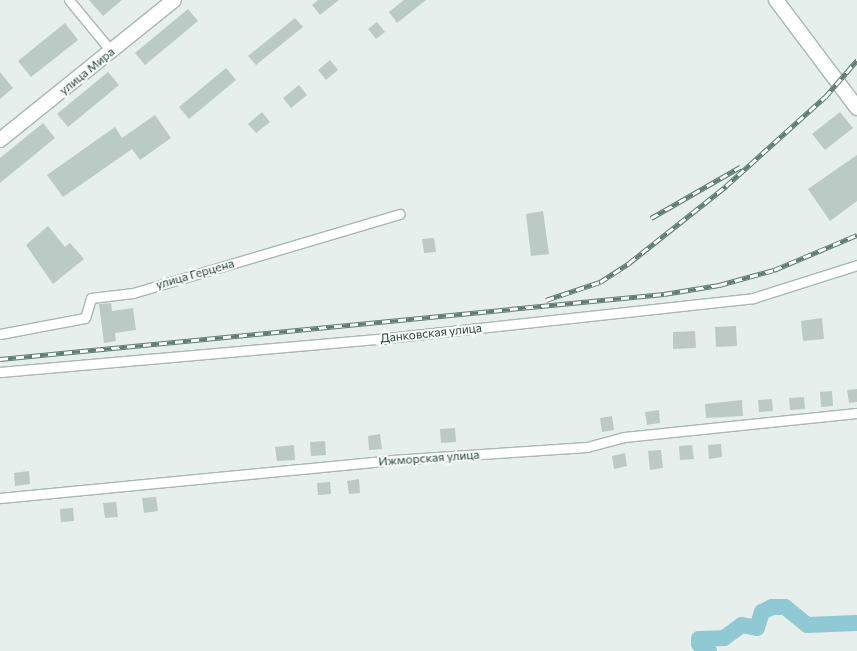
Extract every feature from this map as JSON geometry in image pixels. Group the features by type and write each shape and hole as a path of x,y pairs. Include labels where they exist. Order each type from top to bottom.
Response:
{"main road":[{"name":"улица Мира","path":"0,140 174,0"},
{"path":"776,0 857,108"}],"street":[{"path":"69,0 111,51"},
{"name":"улица Герцена","path":"0,334 85,318 91,298 133,292 400,214"},
{"name":"Данковская улица","path":"0,372 378,339 753,298 857,265"},
{"name":"Ижморская улица","path":"0,498 392,460 587,447 624,437 857,413"}],"building":[{"path":"89,0 122,0 103,16"},
{"path":"318,0 339,0 320,15 312,5"},
{"path":"404,0 426,0 397,23 389,12"},
{"path":"188,9 198,21 145,65 135,53"},
{"path":"295,18 303,27 256,65 248,56"},
{"path":"377,22 385,32 376,39 368,29"},
{"path":"65,23 78,40 31,77 18,61"},
{"path":"330,60 338,70 326,80 318,70"},
{"path":"226,68 236,80 189,119 179,107"},
{"path":"0,72 13,88 0,99"},
{"path":"108,72 119,85 68,127 57,114"},
{"path":"299,85 307,95 291,108 283,98"},
{"path":"262,112 270,122 256,133 248,124"},
{"path":"840,112 853,128 825,150 812,134"},
{"path":"155,115 171,138 140,160 132,149 63,197 47,175 115,127 122,138"},
{"path":"43,123 55,138 0,183 0,158"},
{"path":"857,155 857,201 830,221 808,189"},
{"path":"543,211 549,254 531,256 526,214"},
{"path":"48,226 65,247 70,243 84,259 53,284 26,245"},
{"path":"434,238 436,252 424,253 422,239"},
{"path":"111,303 112,311 133,308 136,330 115,333 116,341 104,343 99,304"},
{"path":"822,318 824,339 803,341 801,321"},
{"path":"736,326 737,346 716,347 715,327"},
{"path":"695,331 696,348 673,349 673,332"},
{"path":"857,389 857,402 849,403 847,390"},
{"path":"832,391 833,406 821,407 820,392"},
{"path":"804,397 805,409 790,410 789,398"},
{"path":"772,399 773,411 759,412 758,400"},
{"path":"742,400 743,416 706,418 705,404"},
{"path":"659,410 660,423 647,425 645,412"},
{"path":"612,416 614,430 602,432 600,418"},
{"path":"455,428 456,442 441,443 440,429"},
{"path":"380,434 382,449 369,450 368,436"},
{"path":"325,441 326,455 311,456 310,442"},
{"path":"721,444 722,457 709,459 708,445"},
{"path":"294,445 295,460 277,461 275,447"},
{"path":"692,445 694,459 680,460 679,446"},
{"path":"661,450 663,468 650,470 648,451"},
{"path":"625,453 627,466 614,469 612,456"},
{"path":"29,471 30,484 15,486 14,473"},
{"path":"359,479 360,493 349,494 347,481"},
{"path":"330,482 331,494 318,495 317,483"},
{"path":"156,497 158,511 144,513 142,498"},
{"path":"116,502 118,517 105,518 103,503"},
{"path":"73,508 74,521 61,522 60,509"}],"waterway":[{"path":"709,651 699,644 699,639 724,638 742,625 757,628 762,612 772,607 785,607 807,625 857,623"}],"railway":[{"path":"546,300 600,282 629,263 726,186 825,97 857,60"},
{"path":"651,218 740,167"},
{"path":"0,359 664,294 719,285 774,270 857,235"}]}
